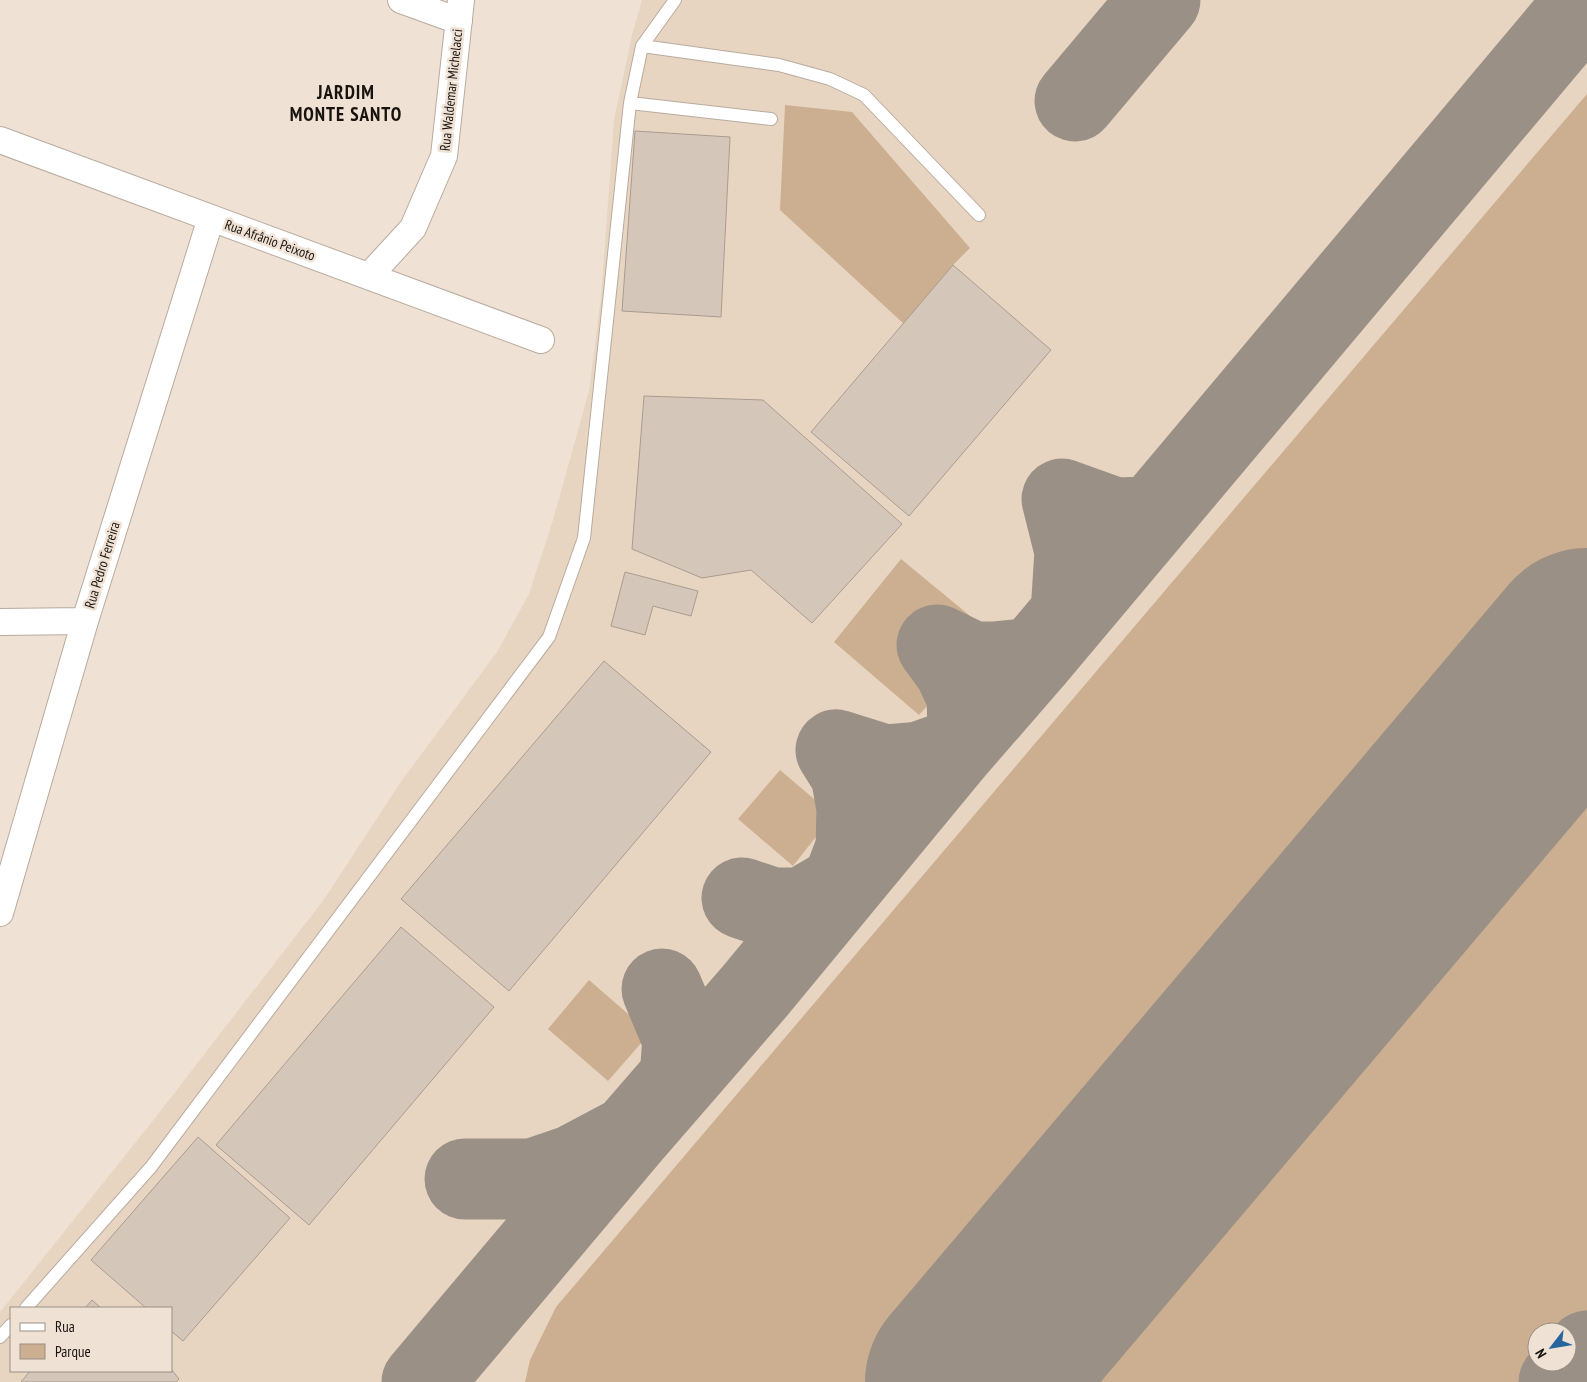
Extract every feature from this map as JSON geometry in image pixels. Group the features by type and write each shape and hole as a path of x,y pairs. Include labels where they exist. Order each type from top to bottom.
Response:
{"street":[{"path":"401,0 460,11"},
{"name":"Rua Waldemar Michelacci","path":"369,276 413,228 444,156 460,11"},
{"name":"Rua Afrânio Peixoto","path":"0,140 541,340"},
{"name":"Rua Pedro Ferreira","path":"0,914 85,621 211,218"},
{"path":"0,622 85,621"}],"lane":[{"path":"27,1307 151,1167 549,637 584,538 630,103 642,46 675,0"},
{"path":"642,46 779,65 830,79 864,95 979,215"},
{"path":"630,103 771,119"},
{"path":"0,1337 10,1326"}],"shaded area":[{"path":"642,0 1587,0 1587,1382 0,1382 0,1312 155,1118 325,898 400,783 497,652 529,594 553,520 589,391 601,297 614,120 632,35"}],"green space":[{"path":"1587,94 1587,567 898,1382 525,1382 530,1360 556,1307"},
{"path":"785,105 852,112 970,248 953,265 904,324 780,210"},
{"path":"901,559 992,634 919,715 834,642"},
{"path":"780,770 833,815 793,866 738,819"},
{"path":"1587,770 1587,1314 1577,1326 1577,1322 1527,1322 1527,1372 1538,1372 1529,1382 1070,1382"},
{"path":"589,980 650,1033 608,1081 548,1029"}],"building":[{"path":"635,131 730,137 721,317 622,311"},
{"path":"953,265 1051,350 909,516 811,432"},
{"path":"644,396 763,400 902,524 812,623 751,570 702,578 632,549"},
{"path":"625,572 698,591 691,616 653,606 645,635 611,626"},
{"path":"604,661 711,752 509,991 401,899"},
{"path":"401,927 494,1007 309,1225 216,1145"},
{"path":"198,1137 290,1218 183,1341 172,1332 172,1307 145,1307 91,1260"},
{"path":"92,1300 100,1307 86,1307"},
{"path":"172,1370 179,1379 176,1382 21,1382 29,1372 172,1372"}],"taxiway":[{"path":"1075,101 1160,0"},
{"path":"422,1382 631,1134 755,991 954,750 1034,658 1587,0"},
{"path":"1071,614 1075,551 1062,499 1115,518 1151,517"},
{"path":"968,734 967,696 954,668 937,645 972,662 1034,658"},
{"path":"742,898 772,908 803,908 842,885 856,848 857,808 851,774 836,750 884,765 920,762 954,750"},
{"path":"662,989 683,1039 680,1077"},
{"path":"465,1179 533,1179 574,1165 623,1139"},
{"path":"1559,1382 1587,1351"}],"runway":[{"path":"967,1382 1587,650"}],"district":[{"name":"JARDIM MONTE SANTO","path":"346,103"}]}
